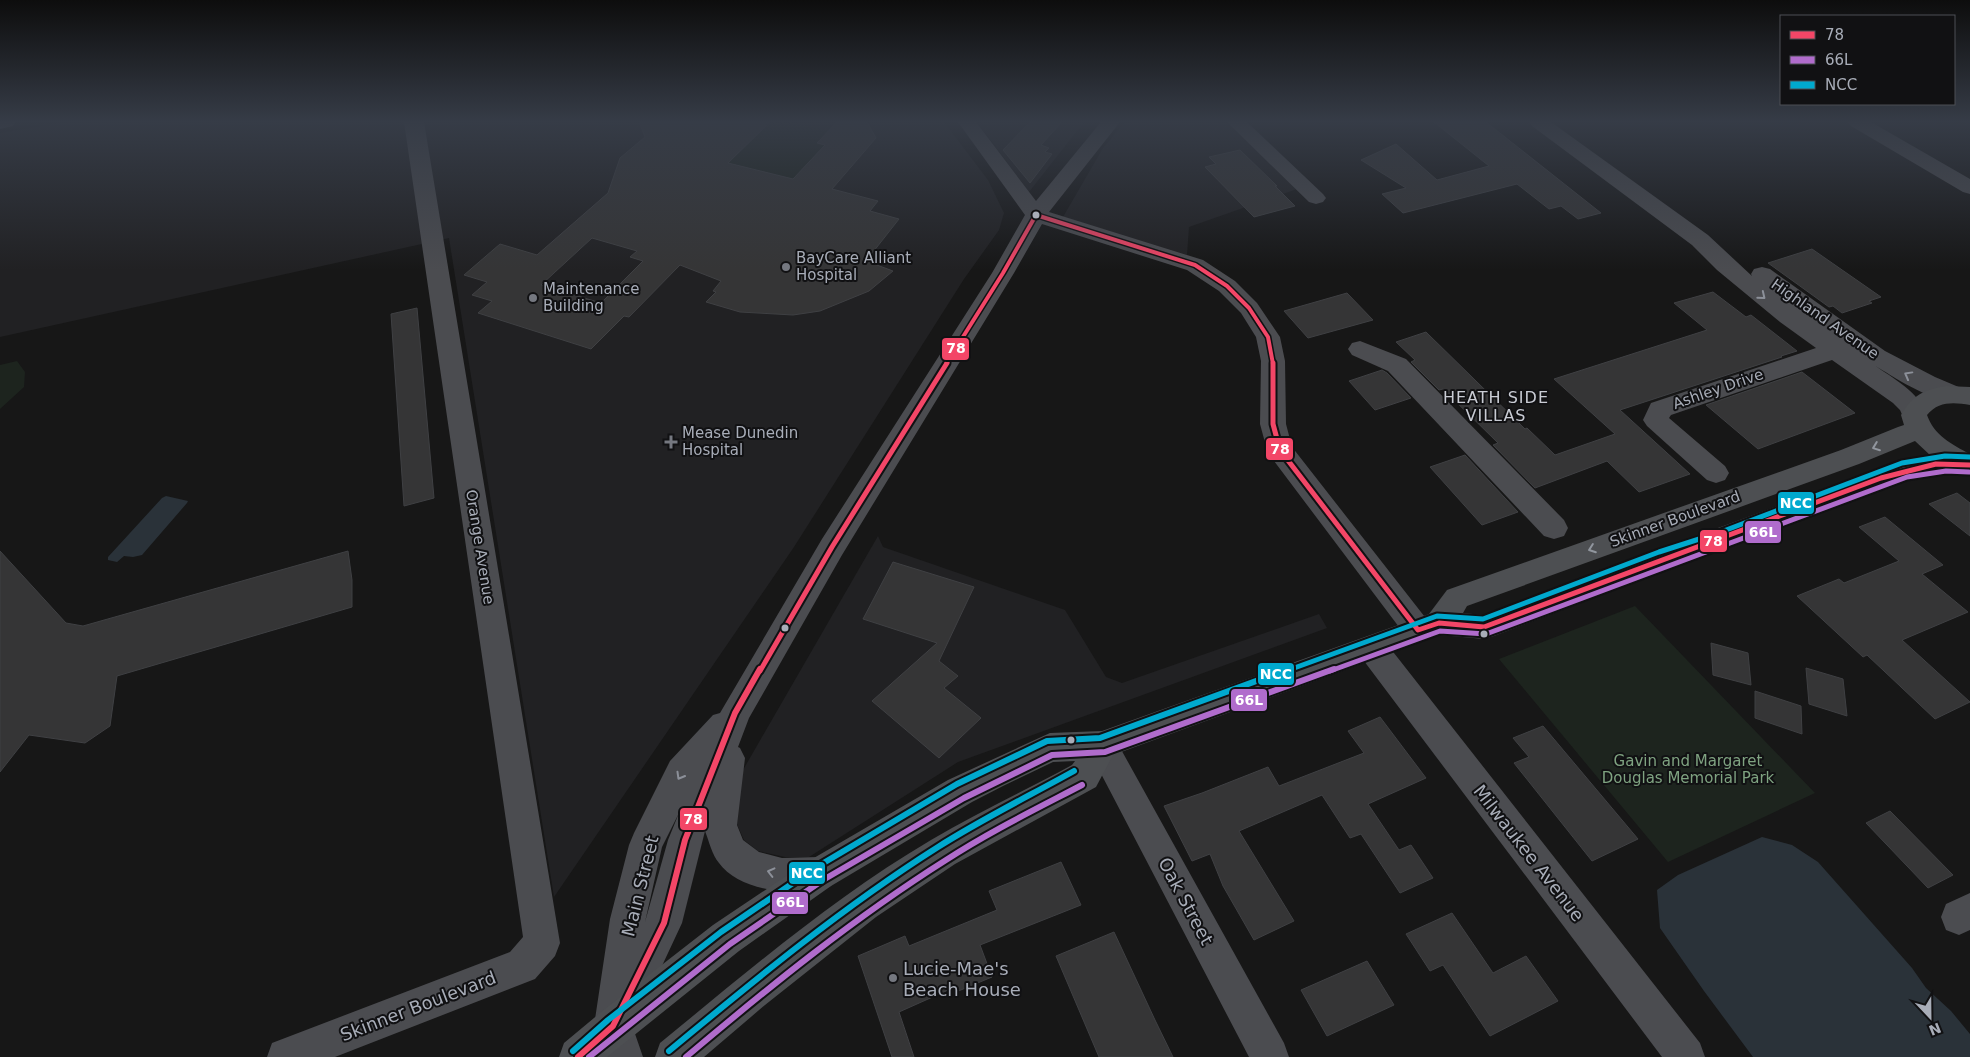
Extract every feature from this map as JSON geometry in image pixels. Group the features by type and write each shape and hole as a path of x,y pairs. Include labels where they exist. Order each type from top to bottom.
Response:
{"main road":[{"name":"Skinner Boulevard","path":"1428,627 1457,598 1858,454 1914,430 1917,406 1932,398 1961,395"},
{"path":"1915,419 1921,433 1930,442 1969,465"},
{"path":"619,1041 726,938 819,874 960,791 1050,748 1102,746 1428,627 1484,627 1881,478 1927,465 1948,463 1969,465"},
{"path":"674,1057 752,992 864,905 943,852 1084,776 1102,746"},
{"name":"Main Street","path":"578,1057 619,1041"}],"street":[{"name":"Orange Avenue","path":"422,171 542,943 522,966"},
{"path":"1003,171 1036,216 1195,265 1228,286 1249,308 1268,338 1273,361 1273,424 1280,450 1428,627"},
{"name":"Main Street","path":"619,1041 664,923 685,840 735,713 837,539 1036,216 1072,171"},
{"path":"1288,171 1316,198"},
{"name":"Highland Avenue","path":"1606,171 1700,240 1750,287 1788,317 1902,396 1911,406 1915,419"},
{"path":"1942,171 1970,188"},
{"name":"Highland Avenue","path":"1700,240 1722,249 1758,272 1893,367 1919,381 1961,395"},
{"path":"1360,349 1397,365 1554,528"},
{"name":"Ashley Drive","path":"1716,473 1656,420 1660,409 1835,350"},
{"name":"Milwaukee Avenue","path":"1372,648 1686,1057"},
{"path":"735,713 720,825 731,852 750,867 782,874 819,874"},
{"name":"Oak Street","path":"1102,746 1270,1057"},
{"name":"Skinner Boulevard","path":"286,1057 522,966"}],"shaded area":[{"name":"Mease Dunedin Hospital","path":"0,171 981,171 988,180 1004,213 999,230 964,279 794,547 554,897 449,238 0,337"},
{"path":"1014,171 1045,171 1029,192"},
{"path":"1089,171 1279,171 1297,189 1189,227 1187,255 1063,217"},
{"path":"166,496 188,501 142,555 124,556 117,562 108,560 108,557 162,498"},
{"path":"878,536 883,547 1065,610 1106,677 1122,683 1319,614 1327,628 958,762 809,857 785,857 758,851 744,840 736,822 743,770"},
{"path":"1762,837 1792,845 1818,862 1912,968 1926,988 1951,1011 1970,1034 1970,1057 1753,1057 1660,928 1657,890 1678,875"}],"green space":[{"path":"761,171 800,171 793,179"},
{"path":"17,361 25,372 24,387 0,409 0,365"},
{"name":"Gavin and Margaret Douglas Memorial Park","path":"1635,606 1815,793 1668,862 1499,659"}],"building":[{"path":"615,171 762,171 793,179 800,171 847,171 832,189 878,201 870,211 899,219 866,261 893,271 869,291 820,311 793,315 740,312 706,302 716,292 713,291 721,281 680,265 629,317 624,316 591,349 478,313 492,301 472,295 487,282 464,275 500,244 537,255 608,193","holes":["592,238 637,251 630,257 643,261 601,303 541,285"]},
{"path":"1020,171 1039,171 1030,183"},
{"path":"1209,171 1262,171 1295,206 1254,217"},
{"path":"1379,171 1427,171 1437,180 1469,171 1548,171 1601,213 1578,219 1561,206 1549,209 1517,184 1403,213 1382,194 1406,188"},
{"path":"1812,249 1881,297 1869,301 1872,303 1842,313 1833,306 1829,307 1768,263"},
{"path":"1713,292 1746,317 1751,315 1797,351 1620,410 1690,474 1639,492 1607,461 1535,488 1493,445 1498,443 1443,389 1439,390 1411,362 1415,360 1396,342 1426,332 1525,429 1527,428 1555,455 1615,434 1554,379 1707,330 1674,303"},
{"path":"1347,293 1373,320 1308,338 1284,311"},
{"path":"417,308 434,498 404,506 391,314"},
{"path":"1382,370 1411,398 1375,410 1349,381"},
{"path":"1802,372 1855,413 1758,449 1706,405"},
{"path":"1465,455 1518,512 1482,525 1430,467"},
{"path":"1957,493 1970,503 1970,536 1929,504"},
{"path":"1885,517 1943,565 1922,574 1968,612 1902,640 1970,702 1935,719 1867,655 1863,657 1797,596 1839,579 1844,583 1899,561 1859,527"},
{"path":"0,551 66,623 83,626 348,551 352,580 352,607 117,676 110,726 85,743 29,735 0,772"},
{"path":"893,562 974,587 939,661 958,676 944,688 981,718 939,758 872,701 937,643 863,619"},
{"path":"1711,643 1748,653 1751,685 1713,675"},
{"path":"1806,668 1843,679 1847,716 1809,704"},
{"path":"1755,691 1801,706 1802,734 1755,718"},
{"path":"1380,717 1426,778 1368,804 1399,850 1411,845 1433,878 1400,893 1361,834 1350,838 1322,795 1239,831 1294,921 1254,940 1223,886 1210,854 1192,861 1164,806 1268,767 1279,786 1364,753 1348,731"},
{"path":"1543,726 1638,839 1592,861 1514,763 1529,757 1513,738"},
{"path":"1890,811 1953,875 1928,888 1866,823"},
{"path":"1061,862 1081,905 980,945 992,977 956,992 955,987 899,1012 914,1057 892,1057 858,956 905,936 909,946 997,910 989,891"},
{"path":"1452,913 1493,973 1526,956 1558,1001 1490,1036 1443,965 1430,971 1406,934"},
{"path":"1114,932 1173,1057 1099,1057 1056,956"},
{"path":"1367,961 1394,1005 1327,1036 1301,990"}],"transit line":[{"name":"78","path":"578,1057 613,1026 664,923 685,840 735,713 832,547 1003,273 1036,215 1195,265 1227,286 1249,308 1268,337 1273,361 1273,424 1280,450 1418,630 1439,623 1484,627 1881,478 1936,464 1970,465"},
{"name":"NCC","path":"573,1051 608,1020 721,932 815,868 957,784 1047,741 1100,738 1437,616 1483,619 1659,552 1721,532 1902,463 1945,456 1970,457"},
{"name":"66L","path":"589,1057 730,944 823,880 964,798 1052,755 1105,752 1440,631 1486,634 1907,477 1946,471 1969,472"},
{"name":"NCC","path":"669,1051 734,997 868,894 971,827 1074,771"},
{"name":"66L","path":"686,1057 812,954 911,882 978,840 1082,785"}],"place":[{"name":"BayCare Alliant Hospital","path":"786,267"},
{"name":"Maintenance Building","path":"533,298"},
{"name":"Mease Dunedin Hospital","path":"671,442"},
{"name":"Lucie-Mae's Beach House","path":"893,978"}],"district":[{"name":"HEATH SIDE VILLAS","path":"1496,406"}]}
